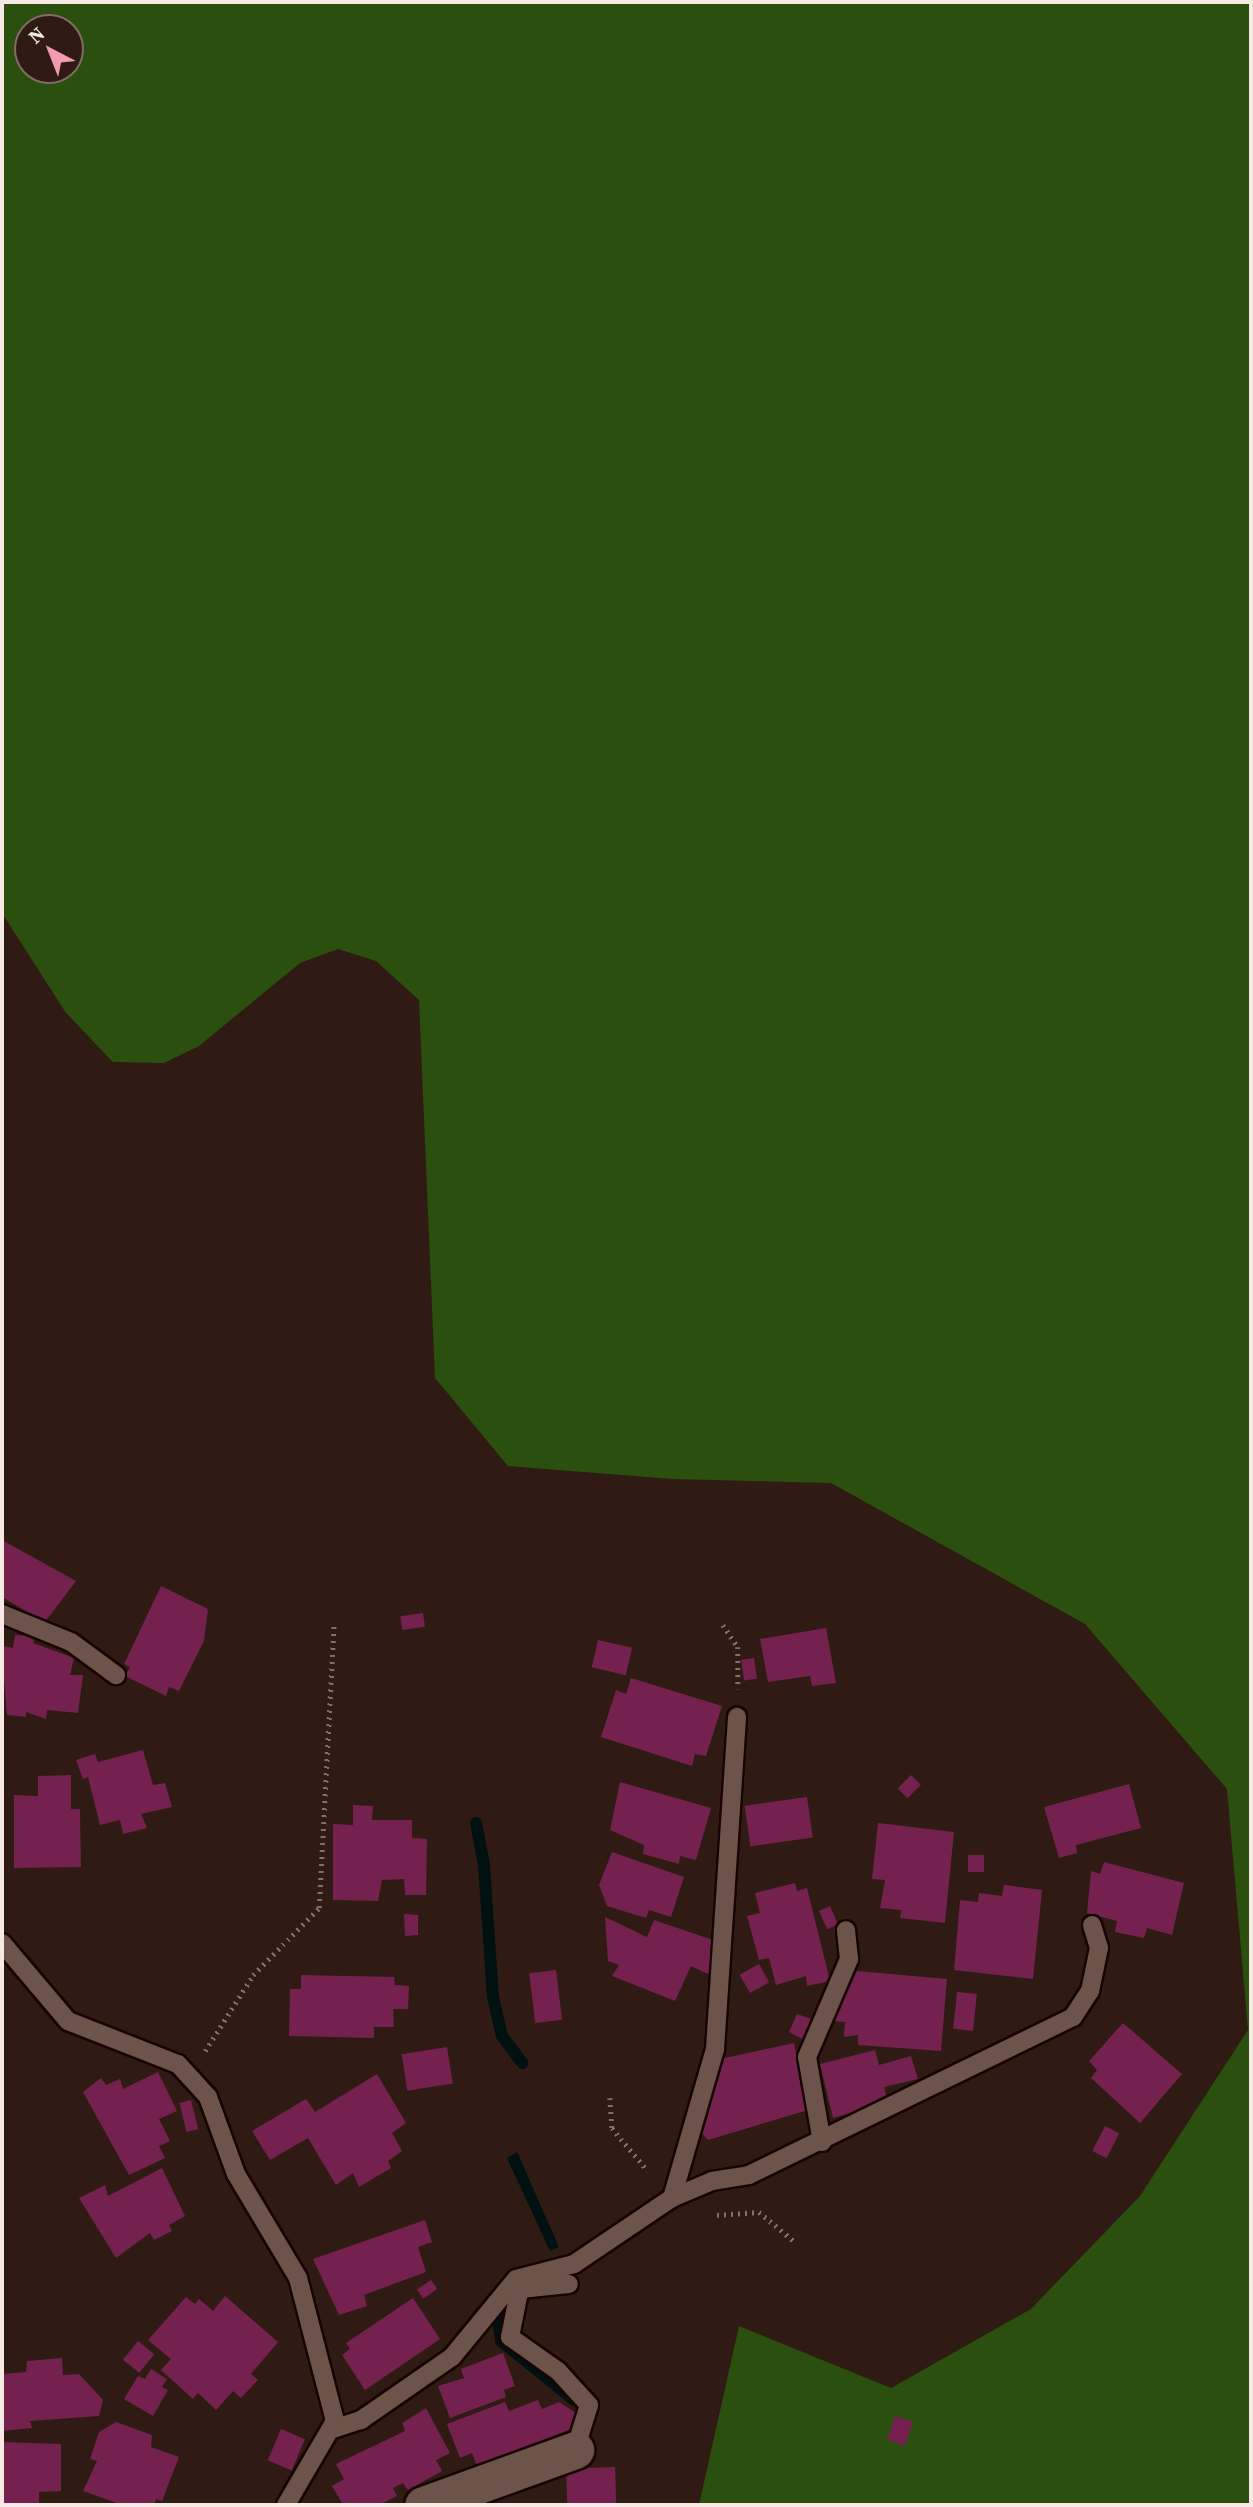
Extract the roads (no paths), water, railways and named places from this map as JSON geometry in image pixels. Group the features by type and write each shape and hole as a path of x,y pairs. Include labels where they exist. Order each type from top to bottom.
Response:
{"street":[{"path":"424,2505 575,2450"}],"lane":[{"path":"2,1614 71,1642 116,1675"},
{"path":"677,2195 715,2049 737,1717"},
{"path":"575,2450 589,2404 558,2371 510,2337 516,2279 574,2264 677,2195 712,2181 749,2175 1073,2017 1090,1991 1099,1948 1091,1926"},
{"path":"822,2141 807,2057 849,1959 846,1930"},
{"path":"2,1943 68,2021 178,2064 208,2097 236,2174 298,2278 335,2421 286,2505"},
{"path":"330,2430 361,2420 452,2357 513,2291 569,2284"}],"waterway":[{"path":"476,1823 484,1865 493,1997 502,2036 522,2063"},
{"path":"506,2301 498,2321 501,2341 574,2400"}]}
